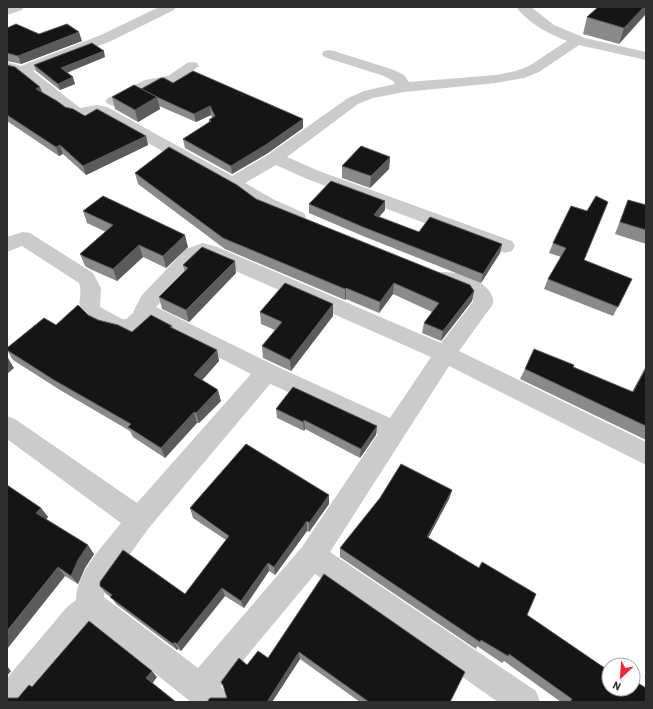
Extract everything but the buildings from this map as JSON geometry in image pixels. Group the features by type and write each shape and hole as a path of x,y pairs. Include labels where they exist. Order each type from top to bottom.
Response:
{"street":[{"path":"7,11 17,7"},
{"path":"15,68 106,38 169,7"},
{"path":"523,7 545,25 563,35 603,47 646,56"},
{"path":"232,183 275,158 354,101 369,94 404,87 496,79 519,75 534,69 577,40"},
{"path":"329,54 389,73 399,78 404,87"},
{"path":"15,68 74,112 82,114 94,110 150,83 172,80 192,66"},
{"path":"94,110 98,109 104,112 267,203 314,224"},
{"path":"275,158 314,175 505,246"},
{"path":"7,245 23,238 86,278 90,286 91,295 89,304 91,310 112,325 119,328 133,325 144,315 144,305 193,254 203,250 445,354 646,454"},
{"path":"7,702 77,617 90,607 96,608 207,696 312,556 445,354 483,304 484,300 482,294 424,269"},
{"path":"144,310 272,374 395,431"},
{"path":"90,607 90,595 93,583 139,520 260,379 272,374"},
{"path":"7,426 139,520"},
{"path":"312,556 525,702"}]}
